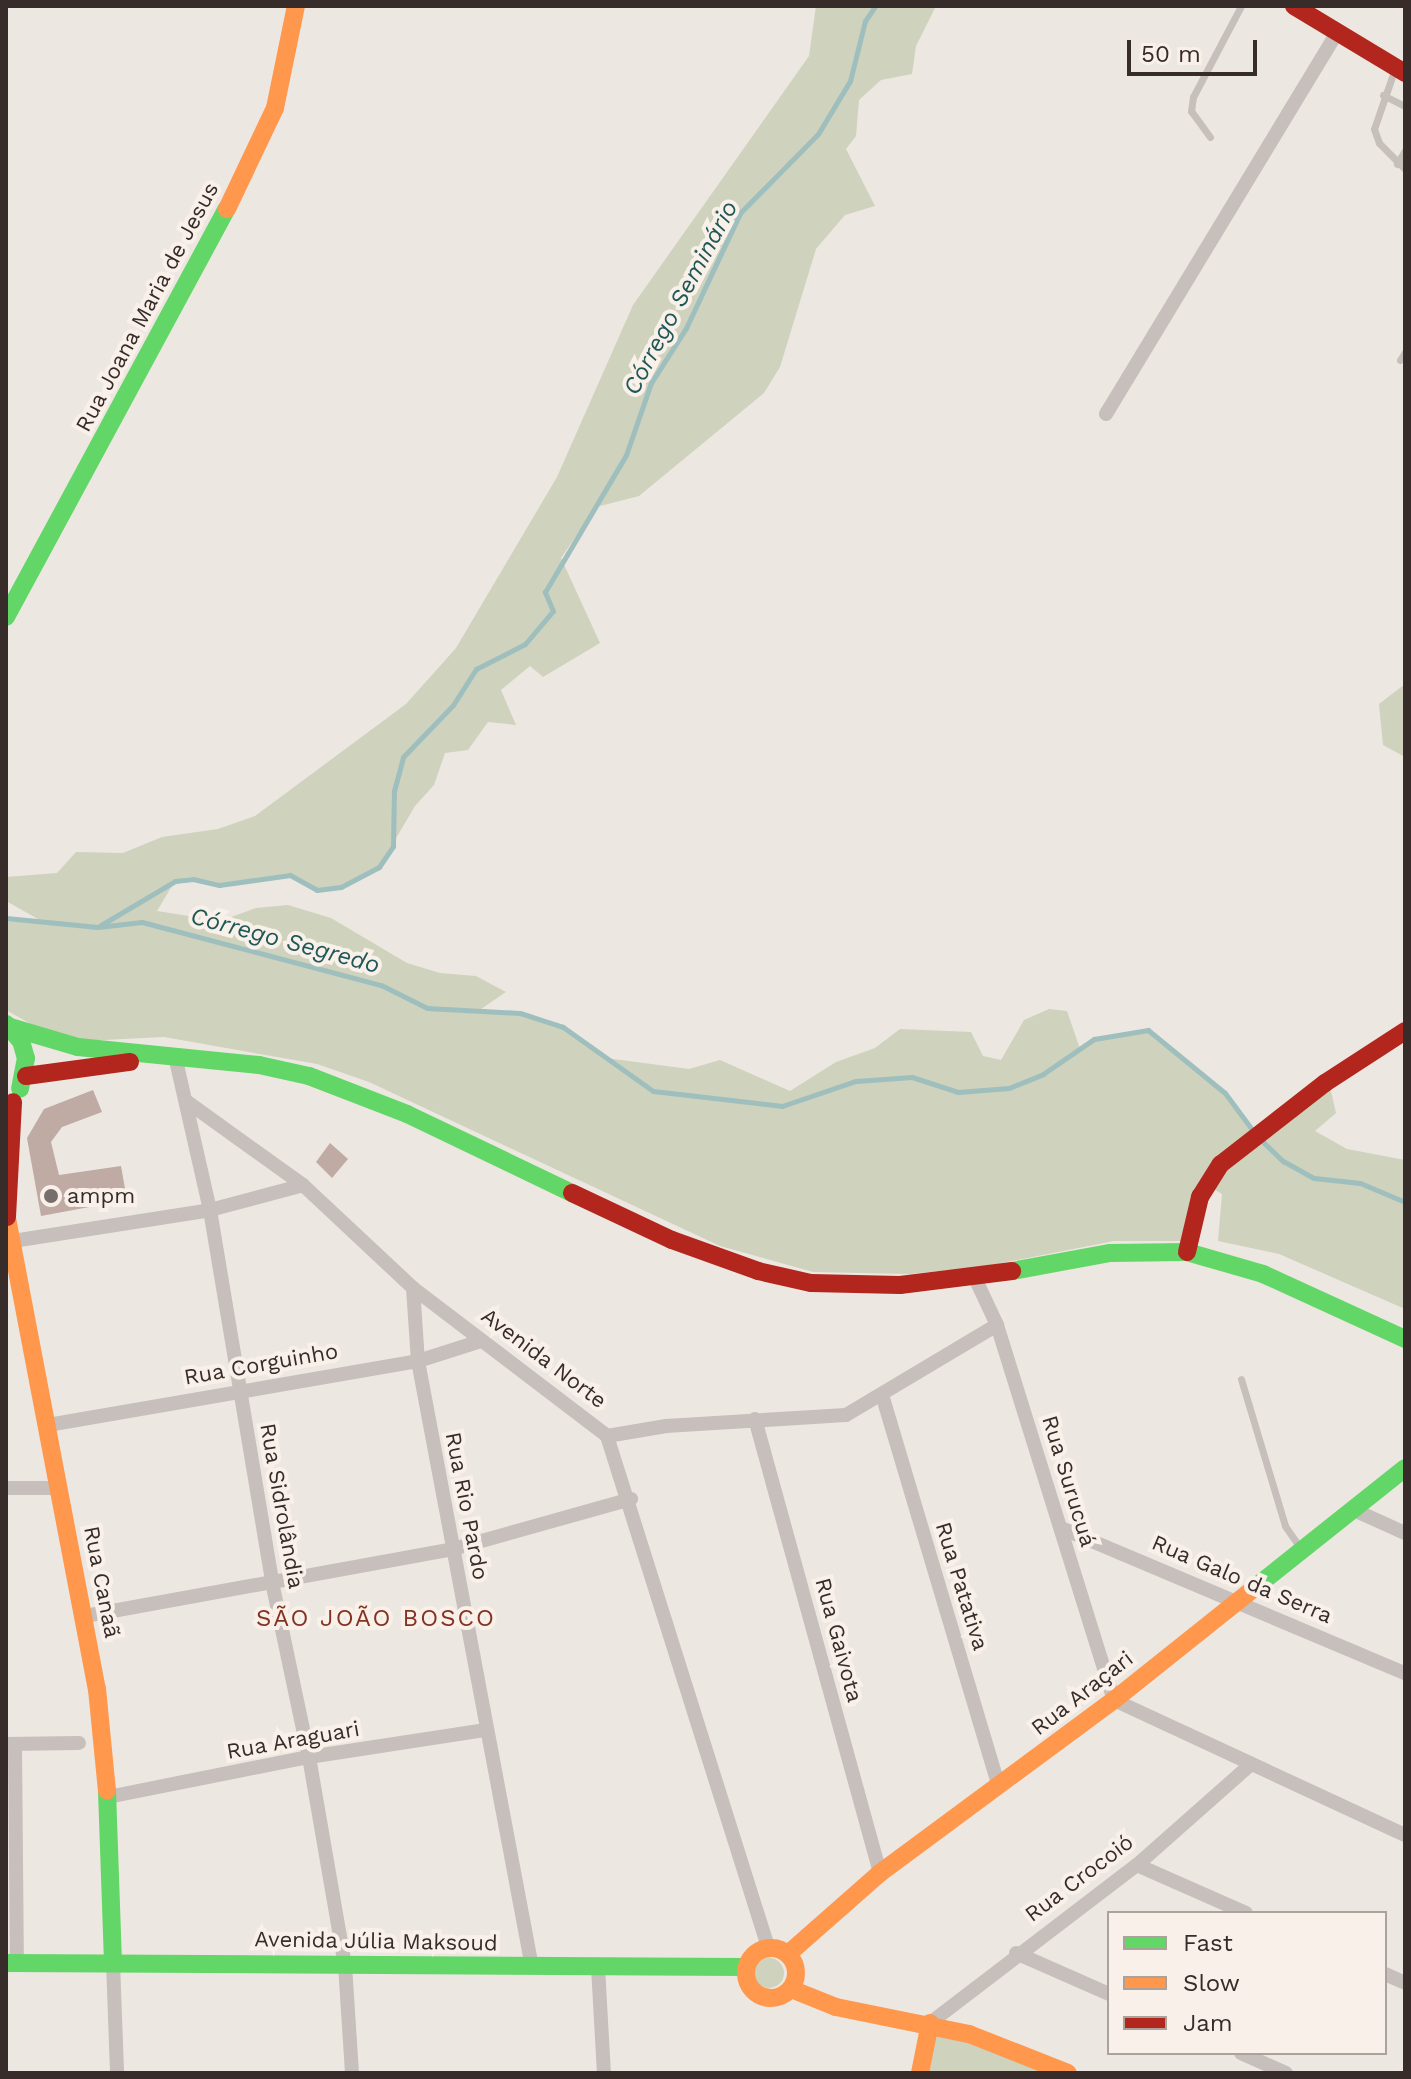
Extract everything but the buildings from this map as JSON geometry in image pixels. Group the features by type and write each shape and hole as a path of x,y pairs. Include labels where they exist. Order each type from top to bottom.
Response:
{"street":[{"name":"Rua Joana Maria de Jesus","path":"6,617 262,144 275,108 296,6"},
{"path":"1294,6 1319,16 1337,32 1400,70"},
{"path":"1106,414 1337,32"},
{"path":"8,1026 78,1047 259,1065 360,1093 672,1240 758,1271 852,1287 975,1278 1110,1253 1187,1252 1263,1274 1405,1339"},
{"path":"8,1026 26,1058 26,1076 9,1104"},
{"path":"1187,1252 1207,1183 1242,1146 1405,1031"},
{"path":"26,1076 170,1056"},
{"name":"Rua Sidrolândia","path":"170,1056 186,1101 210,1210 272,1582 309,1757 345,1965 352,2073"},
{"name":"Avenida Norte","path":"186,1101 303,1185 413,1288 607,1436 631,1499 768,1947"},
{"name":"Rua Canaã","path":"9,1104 7,1215 85,1616 108,1797 113,1962"},
{"path":"13,1241 210,1210 303,1185"},
{"name":"Rua Surucuá","path":"975,1278 997,1325 1114,1700"},
{"name":"Rua Rio Pardo","path":"413,1288 418,1361 532,1967"},
{"path":"607,1436 755,1419 814,1421 846,1415 883,1398 997,1325"},
{"name":"Rua Corguinho","path":"48,1425 418,1361 481,1341"},
{"name":"Rua Patativa","path":"883,1398 999,1786"},
{"name":"Rua Gaivota","path":"755,1419 880,1873"},
{"name":"Rua Araçari","path":"788,1954 880,1873 1114,1700 1405,1468"},
{"path":"6,1488 59,1488"},
{"path":"85,1616 453,1549 631,1499"},
{"path":"1354,1510 1405,1533"},
{"name":"Rua Galo da Serra","path":"1061,1528 1405,1673"},
{"path":"1114,1700 1405,1835"},
{"name":"Rua Araguari","path":"108,1797 309,1757 486,1730"},
{"path":"11,1963 11,1744 79,1743"},
{"name":"Rua Crocoió","path":"930,2023 1016,1953 1137,1865 1251,1764"},
{"path":"1137,1865 1241,1911"},
{"path":"768,1947 788,1954 795,1965 791,1989 780,1998 754,1993 745,1967 758,1951 768,1947"},
{"path":"1016,1953 1107,1993"},
{"path":"113,1962 117,2073"},
{"name":"Avenida Júlia Maksoud","path":"11,1963 745,1967"},
{"path":"598,1967 604,2073"},
{"path":"791,1989 836,2007 930,2023 1068,2073"},
{"path":"920,2073 930,2023"},
{"path":"1246,2055 1286,2073"}],"lane":[{"path":"1210,137 1191,111 1193,97 1241,6"},
{"path":"1400,70 1383,95 1374,129 1401,167"},
{"path":"1383,95 1405,106"},
{"path":"1401,167 1405,150"},
{"path":"1241,1379 1285,1526 1302,1550"}],"green space":[{"path":"816,6 936,6 916,46 912,74 881,80 859,100 856,136 846,149 875,206 845,215 816,249 780,367 764,393 639,496 596,507 561,558 600,643 543,677 530,666 501,690 516,725 488,722 468,750 445,753 434,785 415,806 379,867 341,887 317,890 290,875 219,885 193,879 175,881 157,911 220,921 256,908 288,905 331,918 407,963 440,973 476,976 506,992 481,1009 520,1013 563,1027 606,1058 689,1069 720,1060 790,1091 836,1062 875,1048 900,1029 971,1032 983,1056 1001,1060 1024,1020 1049,1009 1067,1011 1080,1049 1094,1039 1148,1030 1225,1093 1255,1131 1330,1087 1336,1113 1315,1131 1347,1149 1405,1160 1405,1309 1279,1254 1218,1241 1222,1194 1205,1184 1185,1241 1114,1241 981,1267 910,1274 813,1272 720,1246 369,1082 317,1064 164,1037 83,1041 54,1037 6,1010 6,918 38,919 6,901 6,877 57,873 76,852 123,853 162,837 218,829 255,816 406,704 456,648 557,477 633,305 809,56"},
{"path":"1405,684 1405,757 1383,745 1379,704"},
{"path":"769,1958 780,1962 784,1973 780,1984 769,1988 758,1984 754,1973 758,1962"},
{"path":"935,2030 1051,2073 927,2073"}],"waterway":[{"name":"Córrego Seminário","path":"101,925 175,881 193,879 219,885 290,875 317,890 341,887 379,867 393,846 394,791 403,757 453,705 476,669 525,644 553,611 545,592 626,455 651,383 686,328 740,213 818,134 850,81 865,21 875,6"},
{"name":"Córrego Segredo","path":"6,918 98,927 142,922 381,985 427,1008 520,1013 563,1027 653,1091 782,1106 856,1081 912,1077 958,1092 1009,1088 1043,1074 1094,1039 1148,1030 1225,1093 1253,1131"},
{"name":"Córrego Segredo","path":"1260,1139 1283,1161 1314,1178 1360,1183 1405,1202"}],"traffic: fast":[{"path":"6,617 227,209"},
{"path":"6,1024 21,1041 26,1058 20,1088"},
{"path":"10,1027 78,1047 259,1065 309,1076 407,1114 572,1193"},
{"path":"1012,1271 1110,1253 1187,1252 1263,1274 1405,1339"},
{"path":"1253,1589 1405,1468"},
{"path":"107,1791 113,1962"},
{"path":"6,1963 745,1967"}],"traffic: slow":[{"path":"227,209 275,108 296,6"},
{"path":"6,1213 97,1689 107,1791"},
{"path":"788,1954 880,1873 1114,1700 1253,1589"},
{"path":"771,1948 789,1955 796,1973 789,1991 771,1998 753,1991 746,1973 753,1955 771,1948"},
{"path":"791,1989 836,2007 969,2034 1068,2073"},
{"path":"920,2073 930,2023"}],"traffic: jam":[{"path":"1294,6 1405,73"},
{"path":"1187,1252 1200,1197 1221,1164 1325,1083 1405,1031"},
{"path":"26,1076 130,1062"},
{"path":"7,1217 13,1102"},
{"path":"572,1193 672,1240 758,1271 811,1283 900,1285 1012,1271"}],"place":[{"name":"ampm","path":"51,1196"}],"district":[{"name":"SÃO JOÃO BOSCO","path":"376,1619"}]}
